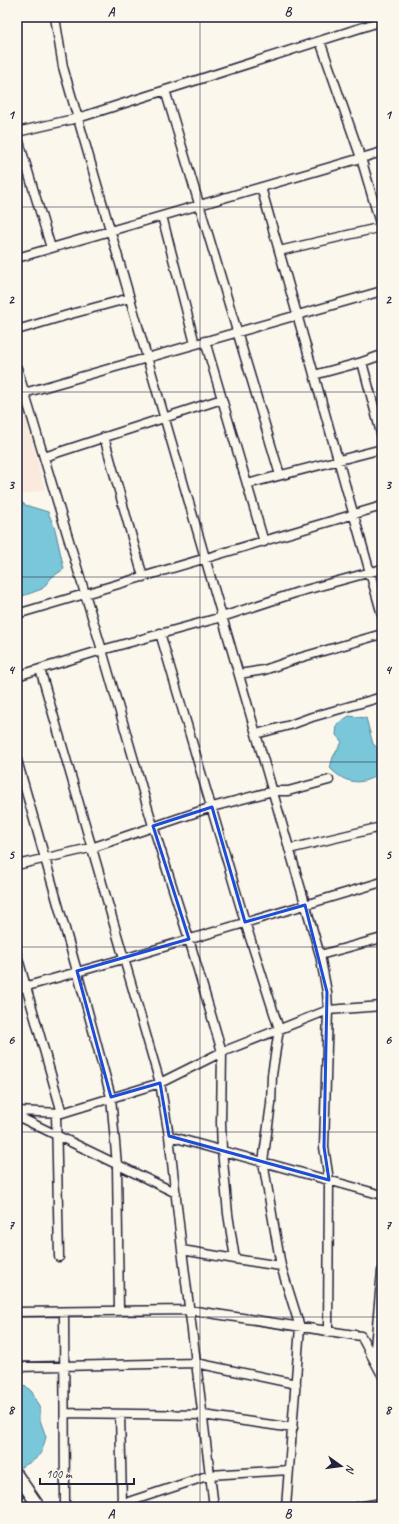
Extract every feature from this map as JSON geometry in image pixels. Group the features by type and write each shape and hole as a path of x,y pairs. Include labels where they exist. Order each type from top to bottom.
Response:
{"highway":[{"path":"17,1475 39,1507"}],"street":[{"path":"55,17 63,67 320,955 327,992 328,1010 324,1147 329,1180 328,1332"},
{"path":"51,248 17,134 78,118 382,21"},
{"path":"279,251 382,228 361,158 320,41"},
{"path":"165,90 280,475"},
{"path":"17,258 382,152"},
{"path":"260,187 382,615"},
{"path":"162,216 195,344"},
{"path":"21,394 382,291"},
{"path":"17,330 130,298"},
{"path":"205,341 264,542"},
{"path":"314,375 382,355"},
{"path":"362,362 382,437"},
{"path":"17,368 21,394 44,457 153,826 222,1052 222,1150 228,1214 235,1259"},
{"path":"44,457 222,399"},
{"path":"104,437 143,577"},
{"path":"247,484 382,450"},
{"path":"17,614 382,506"},
{"path":"17,676 160,633 222,617 298,592 382,569"},
{"path":"160,633 245,922 279,1029 272,1075 271,1104 264,1162 281,1266 300,1327 286,1507"},
{"path":"239,674 264,670 299,658 382,634"},
{"path":"40,669 160,1083 169,1136 214,1507"},
{"path":"256,734 382,697"},
{"path":"17,760 111,1097 117,1165 119,1311"},
{"path":"17,865 92,847 212,807 273,791 288,791 330,780"},
{"path":"289,849 377,828"},
{"path":"17,989 124,959 382,882"},
{"path":"320,955 382,938"},
{"path":"17,955 59,1113 57,1135 59,1257"},
{"path":"17,1111 59,1113 160,1083 222,1052 328,1010 382,1006"},
{"path":"17,1116 176,1193"},
{"path":"169,1136 382,1195"},
{"path":"182,1250 281,1266"},
{"path":"374,1358 382,1271"},
{"path":"17,1312 189,1310 361,1336 382,1375"},
{"path":"64,1312 65,1507"},
{"path":"17,1367 196,1363 296,1384"},
{"path":"65,1413 203,1415 292,1428"},
{"path":"120,1414 122,1504"},
{"path":"113,1507 210,1475 289,1470"},
{"path":"358,1507 382,1503"}],"highlighted area":[{"path":"212,807 245,922 305,905 327,992 324,1147 329,1180 169,1136 160,1083 111,1097 77,971 189,939 153,826"}],"shaded area":[{"path":"22,402 45,489 17,496 17,404"}],"water":[{"path":"17,498 25,505 48,512 55,529 64,569 52,577 42,589 17,598"},
{"path":"349,716 366,718 373,744 382,754 382,770 369,779 356,782 342,778 330,768 333,757 342,742 336,735 337,724"},
{"path":"17,1383 26,1386 32,1392 40,1409 40,1420 46,1437 39,1455 17,1470"}]}
